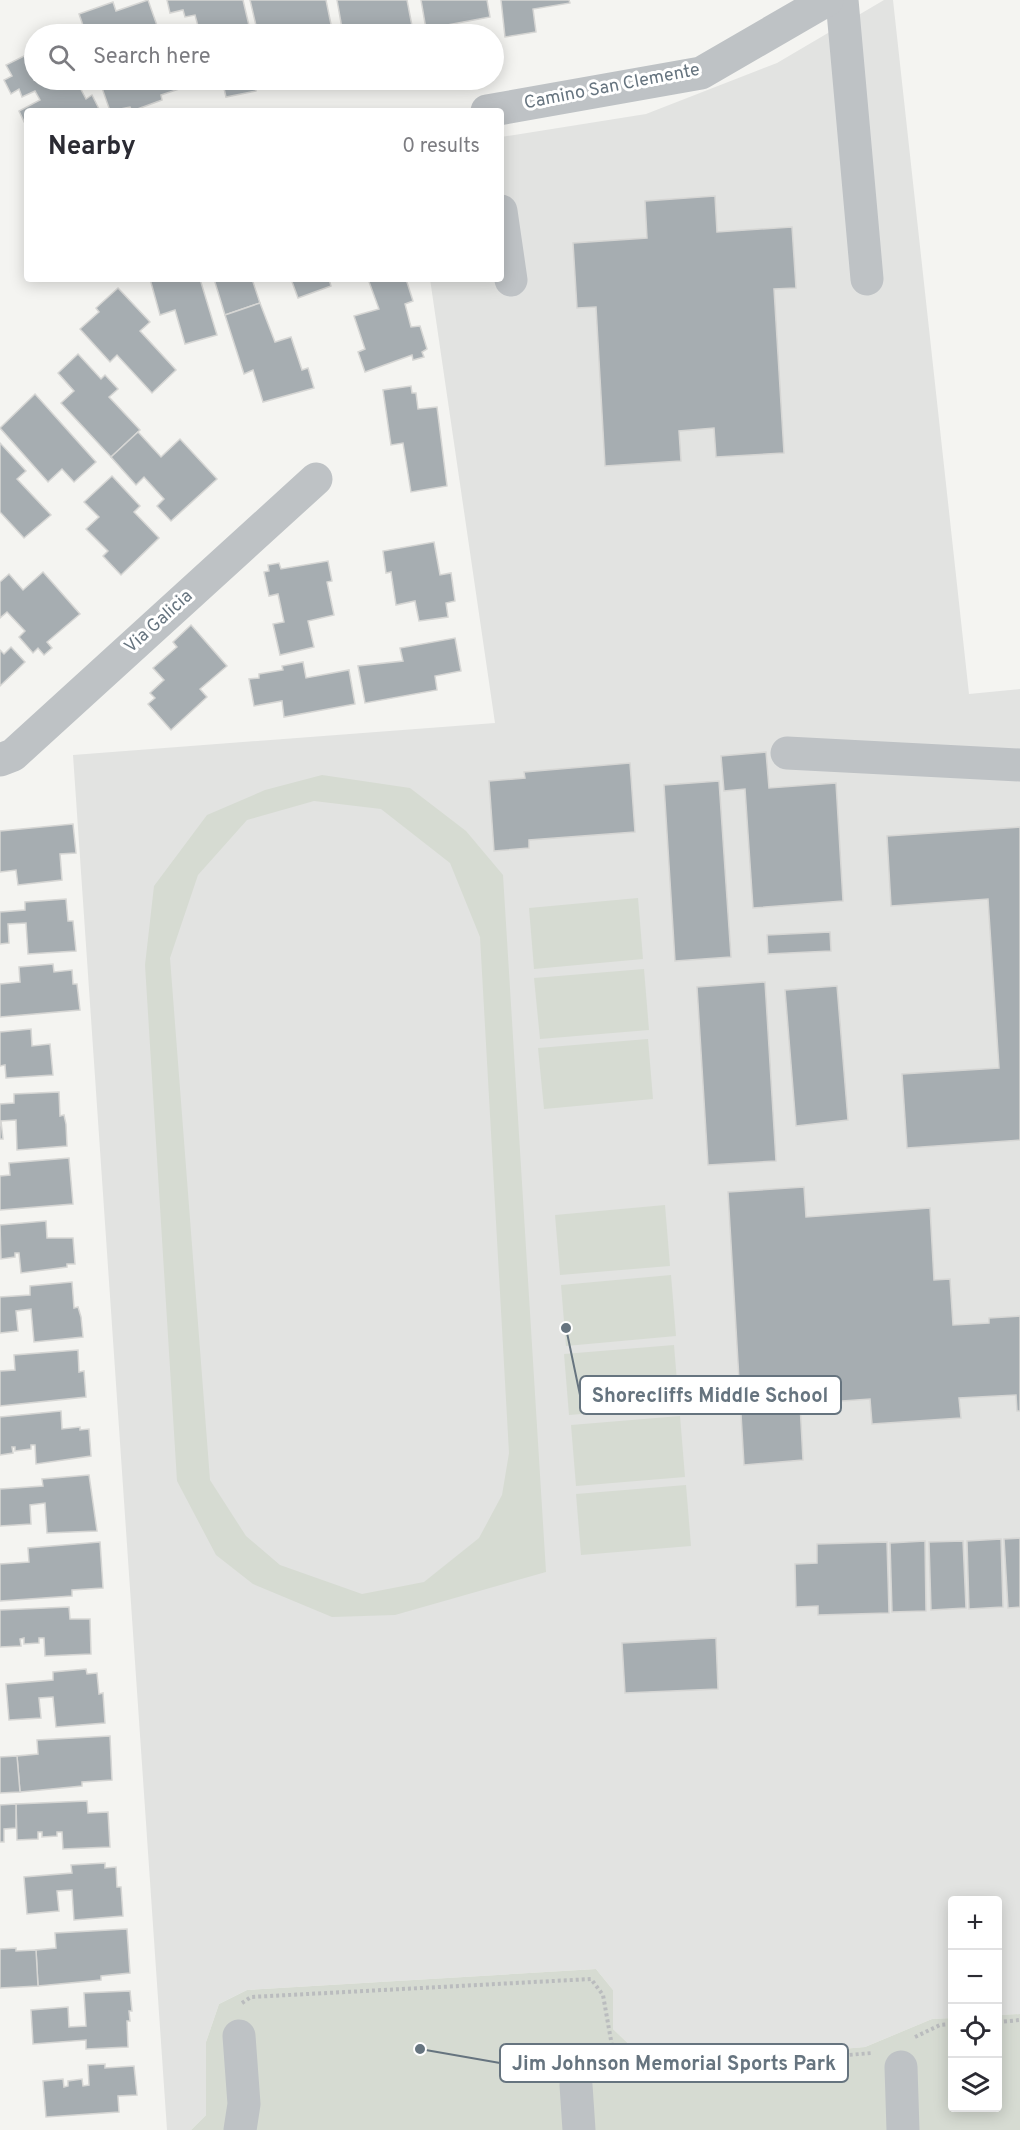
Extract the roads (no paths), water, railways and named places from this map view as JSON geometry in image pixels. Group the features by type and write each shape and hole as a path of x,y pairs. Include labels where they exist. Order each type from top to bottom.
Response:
{"street":[{"name":"Camino San Clemente","path":"504,108 700,73 827,0"},
{"path":"842,0 867,279"},
{"path":"504,232 511,280"},
{"name":"Via Galicia","path":"0,760 13,755 316,479"},
{"path":"787,753 1020,765"},
{"path":"236,2022 244,2104 240,2130"},
{"path":"897,2053 903,2130"},
{"path":"576,2085 579,2130"}],"place":[{"name":"Shorecliffs Middle School","path":"566,1328"},
{"name":"Jim Johnson Memorial Sports Park","path":"420,2049"}]}
